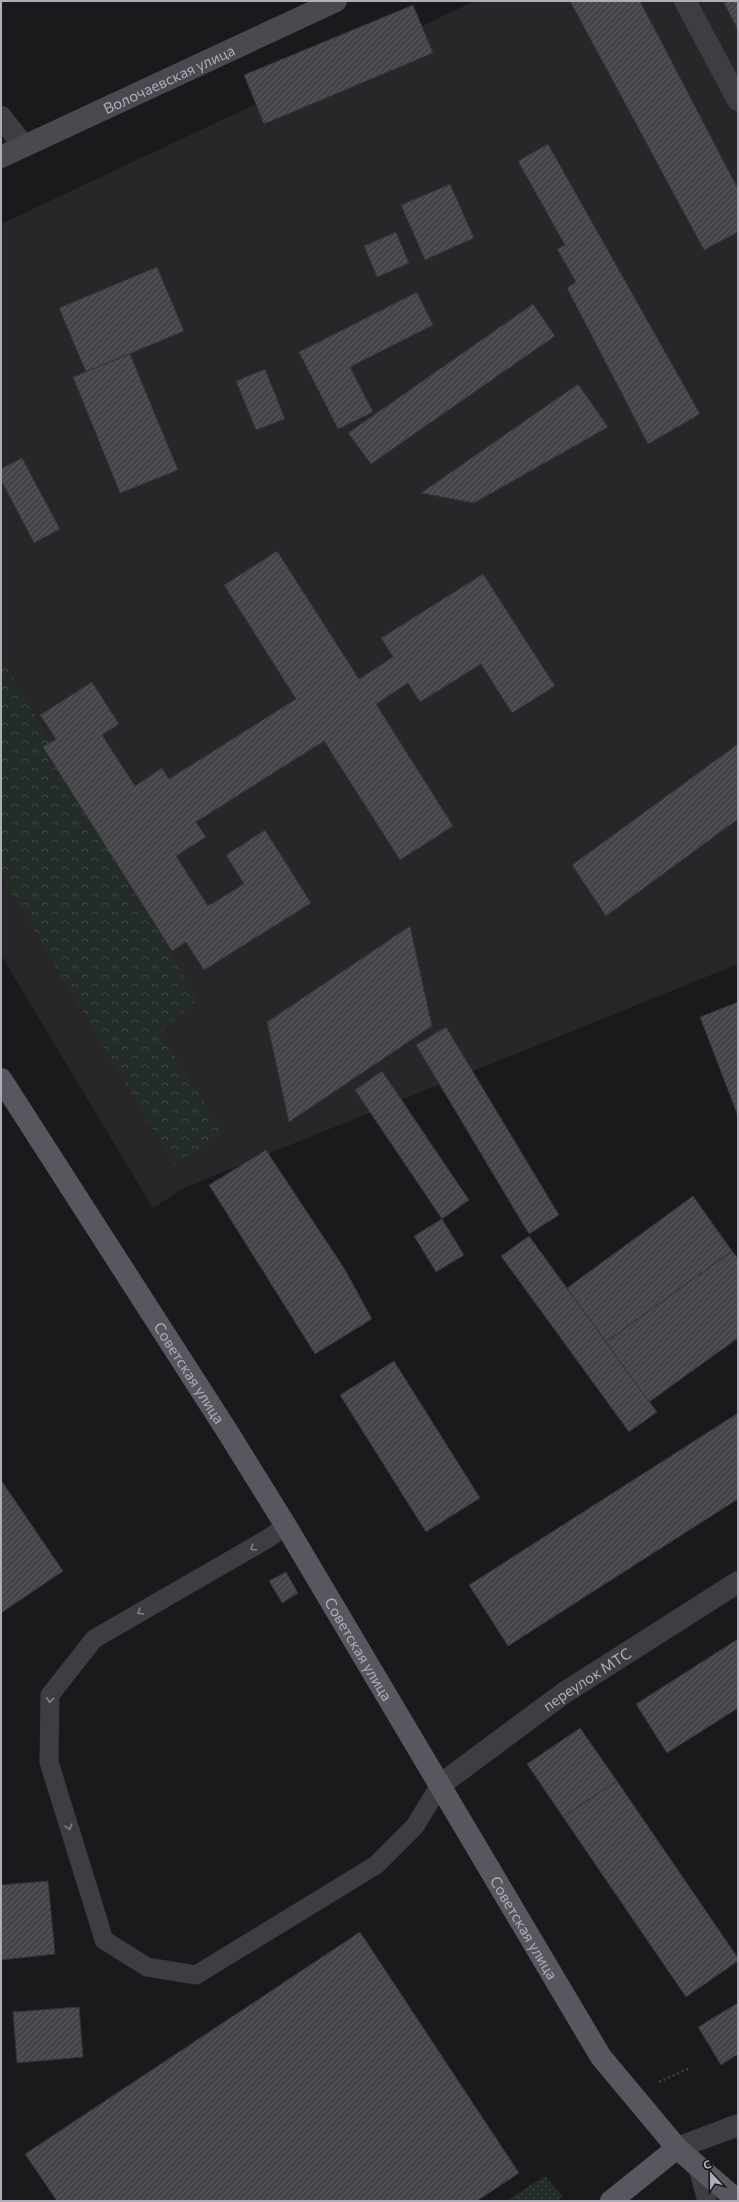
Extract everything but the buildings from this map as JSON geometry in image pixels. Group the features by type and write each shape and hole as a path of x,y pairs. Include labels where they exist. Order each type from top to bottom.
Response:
{"main road":[{"name":"Волочаевская улица","path":"1,157 336,1"},
{"name":"Советская улица","path":"1,1079 229,1434 286,1526 601,2057 677,2148 738,2201"},
{"path":"611,2201 677,2148"}],"street":[{"path":"685,1 738,100"},
{"path":"1,118 24,146"},
{"name":"переулок МТС","path":"440,1784 564,1693 738,1582"},
{"path":"677,2148 738,2125"}],"lane":[{"path":"286,1526 267,1540 94,1639 50,1695 49,1762 104,1940 147,1967 196,1975 376,1865 415,1826 440,1784"},
{"path":"697,2165 708,2201"}],"shaded area":[{"path":"475,1 738,1 738,964 186,1187 153,1208 1,955 1,224"}],"green space":[{"path":"4,661 198,999 160,1033 224,1132 174,1165 1,876 1,662"},
{"path":"545,2176 563,2197 557,2201 506,2201"}]}
